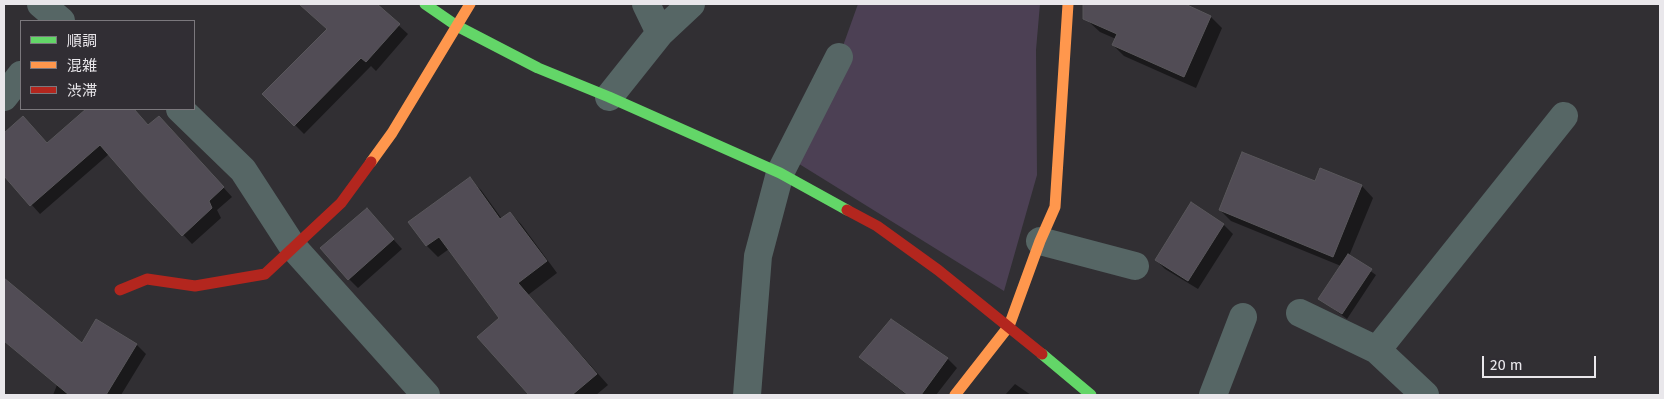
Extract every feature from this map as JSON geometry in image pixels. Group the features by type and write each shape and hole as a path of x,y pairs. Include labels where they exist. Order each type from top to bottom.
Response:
{"street":[{"path":"41,4 61,20"},
{"path":"63,20 74,4"},
{"path":"425,4 457,26 538,68 780,173 877,226 938,270 1009,326 1091,395"},
{"path":"120,290 147,279 195,286 265,274 341,203 392,133 470,4"},
{"path":"646,4 660,33"},
{"path":"608,97 660,33 692,4"},
{"path":"955,395 1009,326 1040,241 1055,207 1068,4"},
{"path":"747,395 758,256 780,173 839,57"},
{"path":"4,97 20,76"},
{"path":"181,110 243,170 293,246 426,395"},
{"path":"1377,350 1564,116"},
{"path":"1040,241 1135,266"},
{"path":"1300,313 1377,350 1425,395"},
{"path":"1213,395 1243,317"}],"shaded area":[{"path":"858,4 1040,4 1036,50 1037,175 1004,291 796,162 839,57"}],"building":[{"path":"299,4 377,4 400,24 366,62 361,58 294,126 262,94 327,29"},
{"path":"1083,4 1185,4 1211,16 1184,77 1112,45 1117,34 1083,19"},
{"path":"85,110 135,110 148,125 159,116 224,187 209,201 212,208 182,236 100,145 30,206 4,176 4,133 23,116 47,143"},
{"path":"1242,152 1315,181 1320,168 1362,185 1333,257 1219,210"},
{"path":"470,177 500,219 510,212 547,261 518,283 597,374 572,395 529,395 477,337 499,318 439,237 426,246 408,222"},
{"path":"1191,202 1224,224 1188,281 1155,260"},
{"path":"367,208 394,239 348,280 320,248"},
{"path":"1348,254 1372,269 1342,314 1318,299"},
{"path":"4,278 82,343 96,319 137,344 106,395 69,395 4,341"},
{"path":"891,319 948,358 921,395 908,395 859,357"}],"traffic: fast":[{"path":"425,4 457,26 538,68 609,97 780,173 847,210"},
{"path":"1042,354 1091,395"}],"traffic: slow":[{"path":"371,162 392,133 470,4"},
{"path":"955,395 1009,326 1040,241 1055,207 1068,4"}],"traffic: jam":[{"path":"120,290 147,279 195,286 265,274 341,203 371,162"},
{"path":"847,210 877,226 938,270 1042,354"}]}
